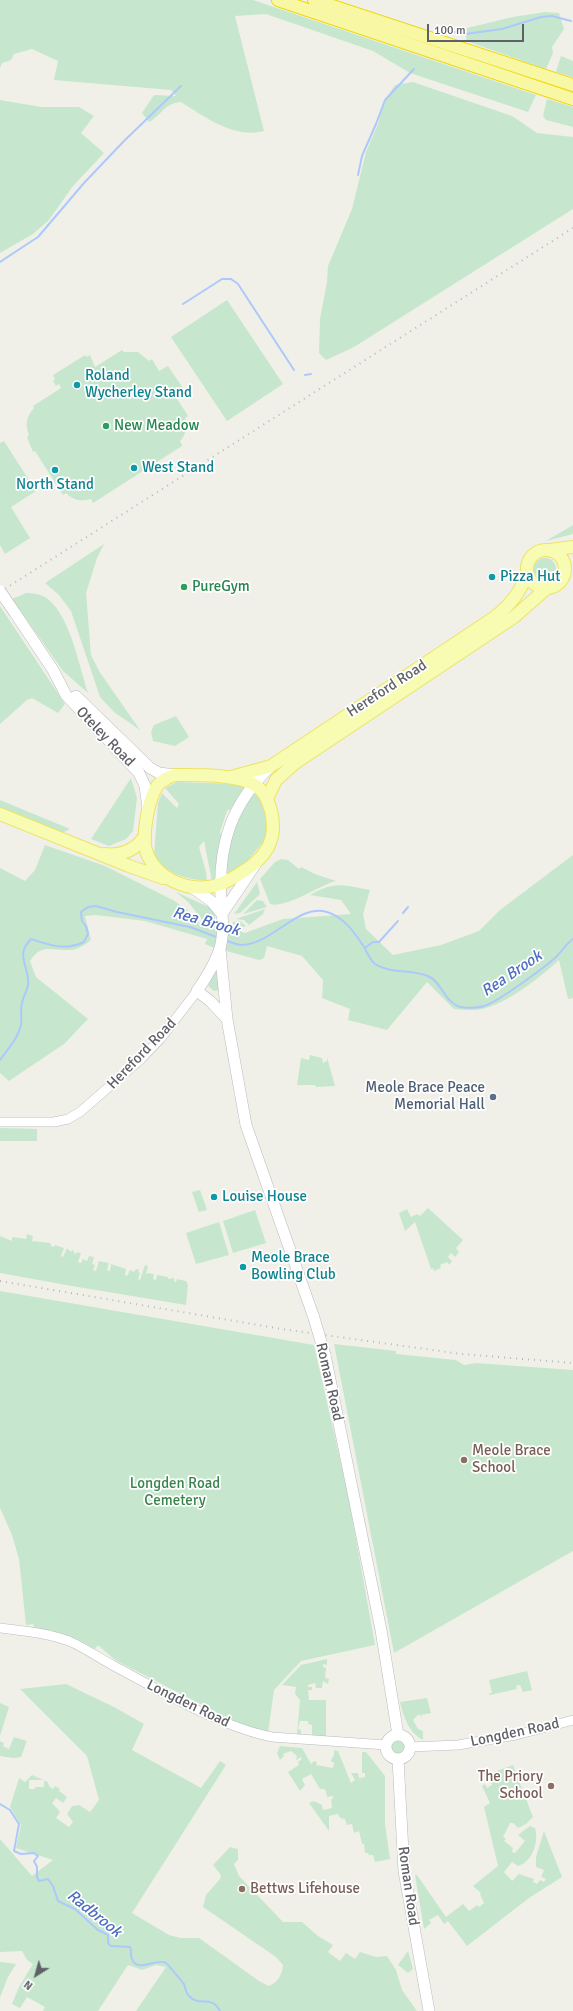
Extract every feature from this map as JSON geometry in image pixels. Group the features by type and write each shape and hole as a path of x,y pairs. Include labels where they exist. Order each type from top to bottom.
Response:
{"highway":[{"path":"278,0 573,99"},
{"path":"314,0 573,86"}],"main road":[{"path":"550,550 569,564 561,582 547,588 535,585 530,580 527,572 528,560 532,555 542,550 573,547"},
{"name":"Hereford Road","path":"226,778 271,766 495,617 516,596 522,587 527,572"},
{"name":"Hereford Road","path":"267,799 276,780 295,763 514,617 547,588"},
{"name":"Oteley Road","path":"0,591 53,670 66,695 139,773 144,786 148,808"},
{"name":"Oteley Road","path":"53,670 82,703 150,768 159,773 175,775"},
{"path":"222,919 221,883 226,836 232,818 252,784 271,766"},
{"path":"170,880 159,873 152,865 147,855 145,836 148,808 158,786 168,778 175,775 226,778 252,784 267,799 274,824 273,836 266,851 255,864 228,881 209,887 193,888"},
{"path":"0,814 96,853 193,888 211,901 222,919"},
{"path":"96,853 125,853 139,845 145,836"},
{"name":"Hereford Road","path":"197,991 211,970 220,949 222,919 255,864"},
{"name":"Roman Road","path":"220,949 228,1019 246,1125 314,1318 325,1355 381,1630 398,1735"},
{"path":"197,991 210,1001 228,1019"},
{"path":"398,1735 407,1740 410,1747 408,1753 404,1757 398,1759 388,1754 386,1745 392,1736 398,1735"},
{"name":"Roman Road","path":"398,1759 404,1871 429,2011"}],"street":[{"name":"Hereford Road","path":"0,1122 54,1122 68,1119 80,1112 136,1064 161,1038 197,991"},
{"name":"Longden Road","path":"0,1628 46,1635 68,1641 170,1695 237,1728 254,1734 272,1737 386,1745"},
{"name":"Longden Road","path":"410,1747 458,1745 516,1735 573,1720"}],"green space":[{"path":"0,0 253,0 536,95 528,112 410,73 373,51 266,14 235,16 264,131 253,133 231,129 210,120 181,102 170,105 149,122 142,113 154,95 176,96 171,90 54,80 58,61 32,49 14,54 11,60 2,63 0,68"},
{"path":"545,12 559,13 564,29 552,47 553,53 546,69 466,41 467,28 513,17"},
{"path":"561,56 573,61 573,77 556,72"},
{"path":"413,82 512,116 537,133 573,137 573,209 354,347 326,360 319,353 320,319 327,282 328,266 352,209 366,152 378,124 383,103 395,85"},
{"path":"547,99 573,107 573,127 546,120 543,116"},
{"path":"0,100 41,107 79,107 94,116 81,133 104,153 73,186 49,220 33,234 0,253"},
{"path":"227,300 283,384 227,421 171,337"},
{"name":"New Meadow","path":"122,350 124,352 138,352 149,361 152,359 159,371 168,366 185,391 176,397 188,416 185,418 186,431 180,441 182,446 93,503 91,499 74,499 66,493 63,495 35,451 33,452 27,437 29,435 27,428 28,418 34,408 33,406 61,388 59,384 56,386 53,381 55,379 53,375 85,355 87,357 90,355 95,367"},
{"path":"4,441 36,491 11,507 30,538 5,554 0,545 0,443"},
{"path":"573,525 573,534 546,541"},
{"path":"104,544 97,558 86,593 91,655 99,671 140,730 114,712 100,697 71,611 59,595 45,583"},
{"path":"545,558 553,561 556,569 553,577 545,580 537,577 534,569 537,561"},
{"path":"26,593 44,596 57,608 69,631 88,693 63,671 12,599"},
{"path":"0,606 65,704 58,713 32,698 27,700 0,724"},
{"path":"176,716 189,737 175,746 153,741 151,732 154,725"},
{"path":"131,778 137,798 133,831 126,839 109,846 91,839"},
{"path":"177,782 236,784 246,787 233,808 227,811 220,832 223,839 220,879 212,881 204,841 199,847 207,881 191,879 170,871 164,867 154,855 158,803 162,793 177,808 179,804 165,788"},
{"path":"253,791 265,805 268,829 265,840 243,866 225,878 232,830"},
{"path":"0,800 70,829 62,833 0,809"},
{"path":"45,845 105,866 173,900 193,914 202,927 206,924 188,902 176,892 211,908 215,915 215,926 232,930 233,922 240,921 246,926 236,930 245,933 283,919 351,914 341,900 310,895 326,888 339,885 370,890 363,914 366,929 393,955 441,945 479,931 500,910 573,855 573,998 568,999 559,960 534,981 506,1000 482,1009 454,1009 427,982 387,1030 348,1020 350,1009 322,998 323,980 302,956 267,946 264,958 259,960 212,947 205,944 207,939 145,921 96,915 85,916 91,940 81,947 72,950 43,950 34,955 30,961 36,977 88,1019 64,1044 9,1081 0,1073 0,868 25,881 35,870"},
{"path":"281,859 288,860 299,869 301,867 315,874 336,881 293,900 276,905 270,904 260,879 275,862"},
{"path":"257,882 260,894 240,913 234,914"},
{"path":"257,900 263,901 267,907 243,914"},
{"path":"265,909 263,914 249,925 244,920 236,919"},
{"path":"217,968 220,990 214,991 208,986"},
{"path":"310,1055 322,1058 323,1063 327,1061 327,1057 335,1086 316,1087 315,1085 297,1085 301,1058 309,1060"},
{"path":"0,1128 37,1129 37,1141 0,1141"},
{"path":"200,1190 207,1210 199,1212 192,1192"},
{"path":"428,1208 463,1240 456,1248 459,1252 455,1257 451,1253 448,1257 452,1261 449,1265 447,1262 440,1265 441,1268 434,1271 433,1268 431,1269 415,1222 405,1231 399,1213 407,1209 411,1217 417,1214 420,1216"},
{"path":"255,1210 266,1243 233,1253 223,1221"},
{"path":"219,1222 229,1255 196,1264 186,1233"},
{"path":"27,1234 33,1236 32,1242 50,1243 51,1246 54,1247 55,1245 64,1248 61,1256 63,1257 67,1248 71,1252 72,1250 74,1251 76,1254 77,1252 81,1253 78,1262 81,1263 83,1259 87,1261 89,1256 94,1257 92,1264 95,1265 93,1270 96,1271 99,1261 109,1263 107,1270 110,1271 111,1264 126,1269 125,1275 127,1276 130,1270 134,1272 136,1269 139,1270 138,1272 140,1273 138,1279 140,1280 145,1265 148,1266 146,1274 154,1274 153,1279 156,1280 157,1275 168,1277 168,1279 174,1278 174,1281 176,1282 177,1279 186,1281 188,1285 186,1305 0,1273 0,1236 12,1241 12,1237 26,1239"},
{"name":"Longden Road Cemetery","path":"0,1291 314,1345 348,1495 375,1645 301,1661 274,1690 268,1733 239,1724 115,1660 98,1645 95,1649 66,1635 34,1628 33,1624 26,1625 19,1559 12,1535 0,1508"},
{"name":"Meole Brace School","path":"334,1344 396,1351 396,1354 456,1360 464,1365 476,1363 573,1370 573,1551 394,1653"},
{"path":"327,1659 327,1665 323,1664 323,1667 326,1668 325,1678 329,1679 328,1684 323,1681 322,1688 316,1688 315,1683 308,1685 308,1687 312,1687 312,1690 308,1690 309,1700 326,1700 326,1737 312,1736 312,1725 308,1724 308,1721 300,1721 298,1729 301,1730 301,1735 297,1735 300,1700 295,1694 296,1687 282,1685 301,1665"},
{"path":"527,1671 532,1690 523,1692 520,1685 516,1686 517,1689 490,1695 489,1693 492,1693 489,1680"},
{"path":"66,1684 114,1707 144,1724 132,1750 201,1788 220,1761 226,1765 132,1913 169,1935 180,1938 199,1938 259,1981 269,1986 279,1978 283,1965 276,1957 203,1907 206,1895 220,1879 221,1875 213,1865 230,1847 238,1849 238,1860 234,1864 239,1876 283,1922 302,1922 318,1936 333,1945 328,1952 340,1961 346,1953 355,1959 360,1952 376,1957 387,1956 396,1970 402,1990 417,2011 136,2011 166,1967 156,1965 142,1970 128,1965 98,2011 43,2011 45,2007 27,1997 20,2008 12,2004 19,1987 33,1964 27,1960 22,1951 0,1952 0,1839 32,1876 53,1860 16,1848 21,1825 10,1807 19,1778 25,1782 32,1775 43,1780 29,1780 29,1789 44,1787 44,1780 48,1782 49,1786 53,1789 55,1786 60,1789 59,1791 67,1797 63,1803 56,1798 52,1803 60,1812 56,1818 69,1827 73,1822 67,1814 72,1806 79,1805 90,1812 99,1800 87,1756 20,1689"},
{"path":"427,1698 431,1713 421,1715 422,1719 419,1714 413,1720 418,1729 423,1731 423,1740 410,1729 400,1702"},
{"path":"0,1703 9,1707 0,1736"},
{"path":"14,1737 27,1741 21,1757 13,1758 0,1756 0,1741 4,1743 3,1746 9,1749"},
{"path":"395,1741 401,1741 405,1745 405,1751 401,1755 395,1755 391,1751 391,1745"},
{"path":"280,1746 302,1748 311,1764 314,1761 317,1762 316,1765 333,1768 334,1762 331,1762 334,1756 334,1750 338,1751 351,1783 355,1780 351,1773 358,1773 359,1778 365,1777 365,1773 362,1773 362,1752 366,1752 385,1776 385,1824 390,1859 375,1862 373,1855 365,1853 364,1844 362,1844 359,1831 354,1833 352,1824 347,1825 345,1819 340,1818 338,1814 329,1816 329,1831 309,1803 314,1801 322,1805 323,1810 332,1808 331,1799 333,1799 333,1796 327,1797 326,1791 324,1789 320,1789 311,1774 302,1779 305,1785 300,1791 288,1772 299,1765 298,1762 302,1759 301,1757 296,1760 297,1756 291,1751 283,1754 284,1756 280,1760 277,1753"},
{"path":"513,1765 533,1817 526,1824 518,1828 513,1823 510,1823 503,1837 506,1839 504,1841 513,1848 512,1852 515,1853 525,1841 518,1835 530,1826 535,1828 536,1839 534,1850 528,1860 518,1866 512,1862 504,1872 512,1881 519,1874 534,1879 533,1882 537,1884 540,1880 544,1882 546,1879 541,1877 544,1870 536,1867 536,1857 544,1831 562,1877 529,1898 467,1946 448,1921 444,1924 438,1915 429,1920 431,1923 424,1929 415,1875 417,1875 446,1917 463,1904 469,1911 477,1905 479,1907 484,1903 480,1894 481,1893 473,1886 498,1866 484,1807 490,1803 482,1786 485,1784 487,1788 492,1785 491,1781 497,1780 494,1772"},
{"path":"408,1951 413,1969 408,1973 398,1965"},
{"path":"0,1962 16,1964 8,1977 0,1997"}],"waterway":[{"path":"442,37 444,30 465,34 502,29 541,17 552,16 571,21"},
{"path":"358,175 362,156 385,100 414,69"},
{"path":"0,262 38,237 84,183 124,141 181,86"},
{"path":"183,304 222,279 231,279 238,284 294,370"},
{"path":"305,375 311,374"},
{"name":"Rea Brook","path":"0,1060 20,1030 21,1006 28,985 27,972 23,956 26,945 31,939 64,947 77,945 84,942 88,934 86,926 82,921 81,912 88,907 96,906 117,912 190,927 219,938"},
{"path":"403,913 408,907"},
{"name":"Rea Brook","path":"225,940 240,945 253,943 306,913 316,911 327,912 333,914 348,926 357,936 375,964 387,969 428,976 437,983 450,1001 460,1007 469,1008 484,1006 510,991 550,962 573,939"},
{"path":"365,948 373,942 379,942 398,921"},
{"name":"Radbrook","path":"0,1804 10,1810 19,1824 14,1851 21,1854 34,1853 38,1856 34,1861 37,1867 37,1877 39,1881 48,1879 53,1886 58,1901 75,1909 98,1930 108,1935 108,1943 111,1946 130,1947 131,1958 138,1965 158,1962 166,1963 184,1984 186,1992 189,1996 197,2001 213,2003 220,2011"}],"railway":[{"path":"0,592 573,228"},
{"path":"0,1281 282,1329 461,1354 573,1363"}],"place":[{"name":"Roland Wycherley Stand","path":"77,385"},
{"name":"New Meadow","path":"106,426"},
{"name":"West Stand","path":"134,468"},
{"name":"North Stand","path":"55,470"},
{"name":"Pizza Hut","path":"492,577"},
{"name":"PureGym","path":"184,587"},
{"name":"Meole Brace Peace Memorial Hall","path":"493,1097"},
{"name":"Louise House","path":"214,1197"},
{"name":"Meole Brace Bowling Club","path":"243,1267"},
{"name":"Meole Brace School","path":"464,1460"},
{"name":"The Priory School","path":"551,1786"},
{"name":"Bettws Lifehouse","path":"242,1889"}]}
